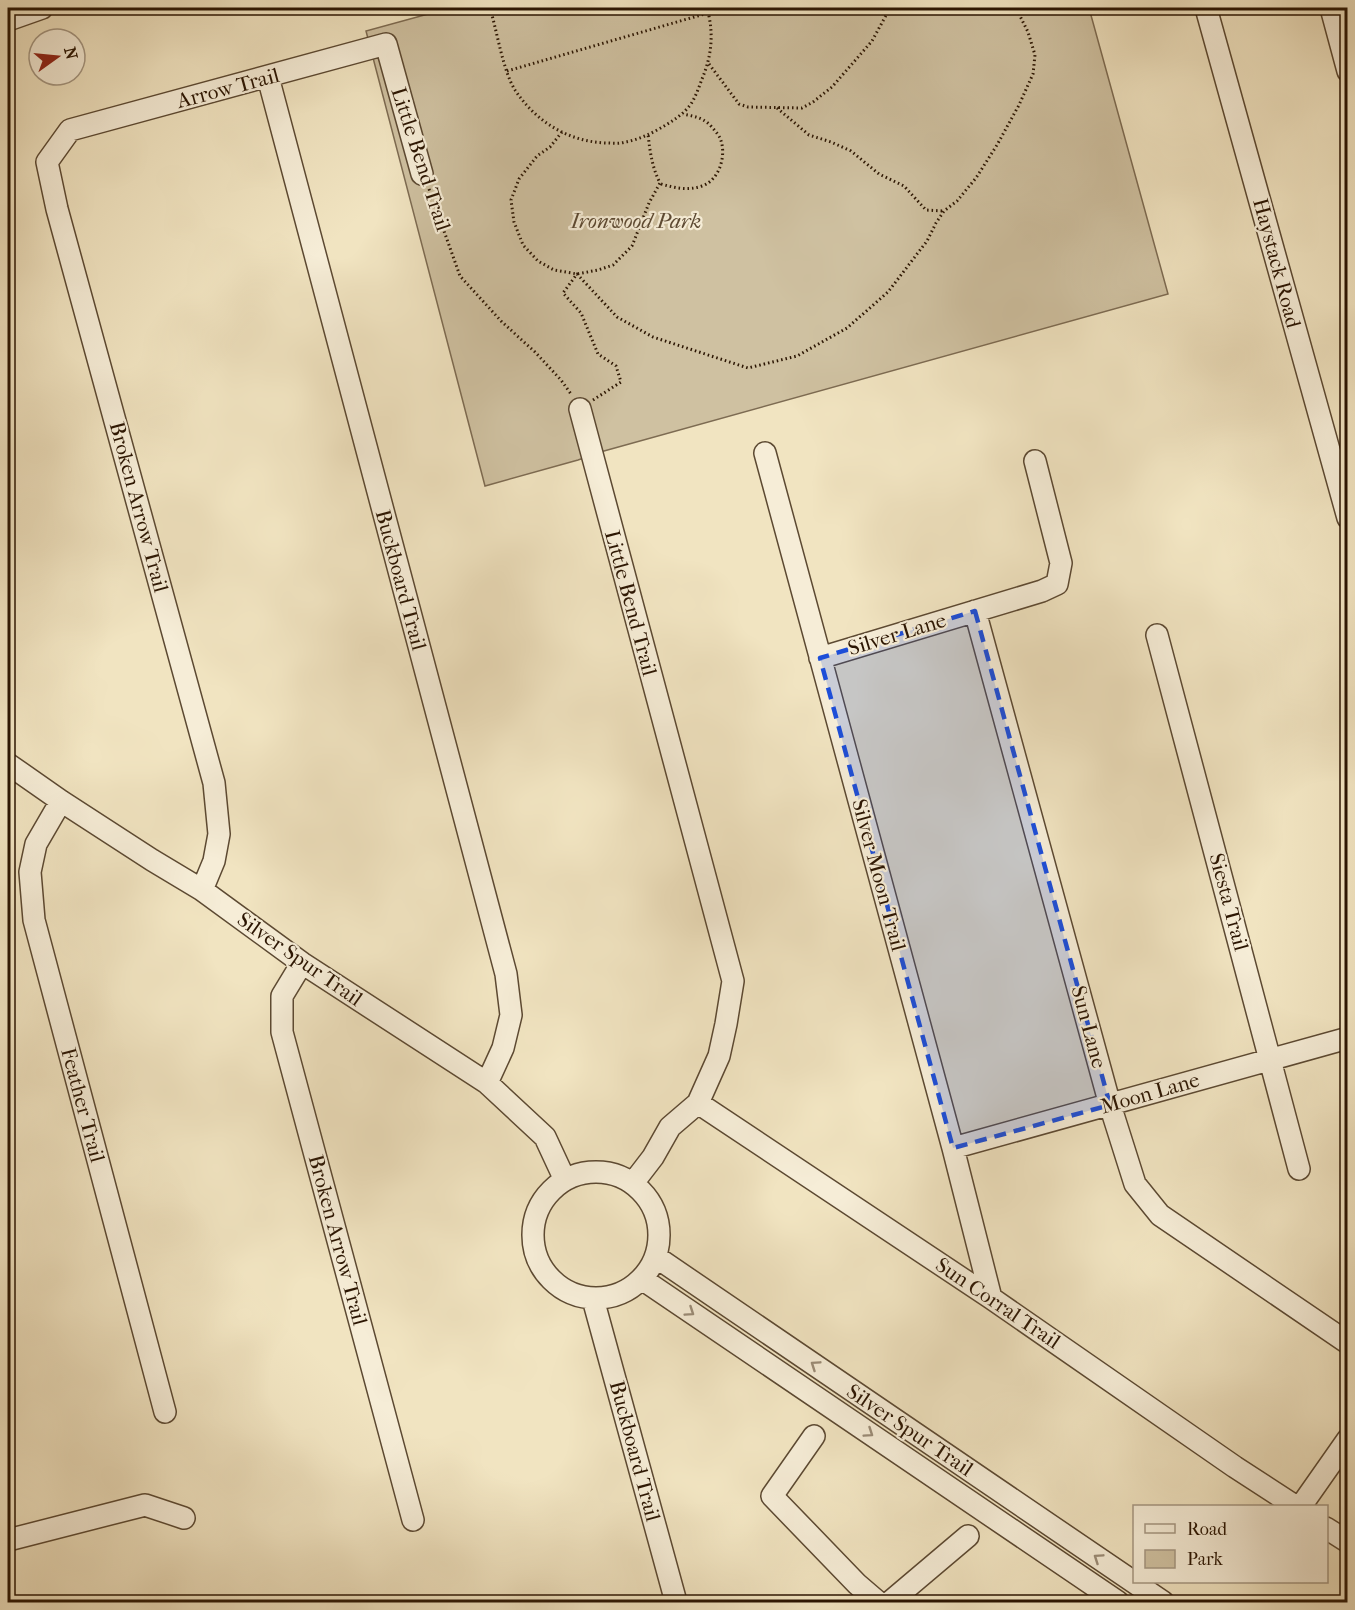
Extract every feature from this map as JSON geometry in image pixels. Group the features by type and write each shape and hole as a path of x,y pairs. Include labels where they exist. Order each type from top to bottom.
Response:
{"street":[{"path":"8,20 35,8"},
{"name":"Haystack Road","path":"1206,8 1347,519"},
{"path":"1331,8 1347,71"},
{"name":"Arrow Trail","path":"70,130 386,44"},
{"name":"Little Bend Trail","path":"386,44 422,174"},
{"name":"Buckboard Trail","path":"268,77 506,974 511,1015 503,1048 487,1083"},
{"name":"Broken Arrow Trail","path":"70,130 47,162 57,209 214,783 219,834 214,861 202,890"},
{"name":"Little Bend Trail","path":"580,409 733,981 719,1056 698,1103 670,1127 653,1157 633,1183"},
{"name":"Silver Moon Trail","path":"765,453 953,1148 991,1298"},
{"name":"Silver Lane","path":"820,657 1042,591 1057,584 1061,563 1035,461"},
{"name":"Sun Lane","path":"975,611 1110,1105 1135,1184 1160,1215 1347,1343"},
{"name":"Siesta Trail","path":"1157,635 1299,1170"},
{"name":"Silver Spur Trail","path":"8,764 61,801 202,890 302,963 487,1083 545,1137 565,1180"},
{"name":"Feather Trail","path":"61,801 36,844 30,872 34,920 165,1412"},
{"name":"Broken Arrow Trail","path":"302,963 282,996 282,1032 413,1520"},
{"name":"Moon Lane","path":"953,1148 1347,1038"},
{"name":"Sun Corral Trail","path":"698,1103 991,1298 1293,1505"},
{"path":"588,1172 611,1173 633,1183 654,1209 660,1242 656,1257 642,1279 624,1293 593,1299 567,1292 546,1275 535,1250 534,1223 545,1198 565,1180 588,1172"},
{"name":"Silver Spur Trail","path":"656,1257 1133,1581"},
{"name":"Silver Spur Trail","path":"642,1279 1118,1602"},
{"name":"Buckboard Trail","path":"593,1299 676,1602"},
{"path":"814,1436 772,1496 857,1584 878,1602"},
{"path":"1302,1505 1347,1439"},
{"path":"973,1504 987,1482"},
{"path":"8,1540 145,1505 184,1518"},
{"path":"1010,1529 1025,1508"},
{"path":"1328,1529 1347,1542"},
{"path":"890,1602 968,1536"},
{"name":"Silver Spur Trail","path":"1136,1583 1164,1602"}],"path":[{"path":"490,8 507,71 514,88 527,107 541,119 573,137 596,142 622,143 648,134 667,124 682,114 691,104 709,64 712,46 706,8"},
{"path":"709,64 739,104 748,107 802,108 832,87 872,41 890,8"},
{"path":"577,274 617,317 653,337 747,368 797,356 847,328 888,292 927,241 944,211 957,201 975,178 997,145 1019,105 1033,74 1035,56 1028,32 1016,8"},
{"path":"507,71 708,13"},
{"path":"775,106 809,135 851,151 879,174 904,186 926,210 944,211"},
{"path":"648,134 650,156 660,183 689,189 705,185 716,176 721,164 723,150 720,137 709,124 697,117 682,114"},
{"path":"562,132 550,147 537,156 519,179 512,200 514,222 523,245 538,261 554,270 577,274 598,270 613,265 624,256 632,246 649,203 660,183"},
{"name":"Little Bend Trail","path":"422,174 433,198 460,276 502,322 561,380 580,409"},
{"path":"577,274 563,293 580,313 598,354 616,366 621,382 580,409"}],"highlighted area":[{"path":"975,611 1110,1105 953,1148 820,658"}],"green space":[{"name":"Ironwood Park","path":"450,8 1089,8 1168,294 485,486 366,31"}]}
